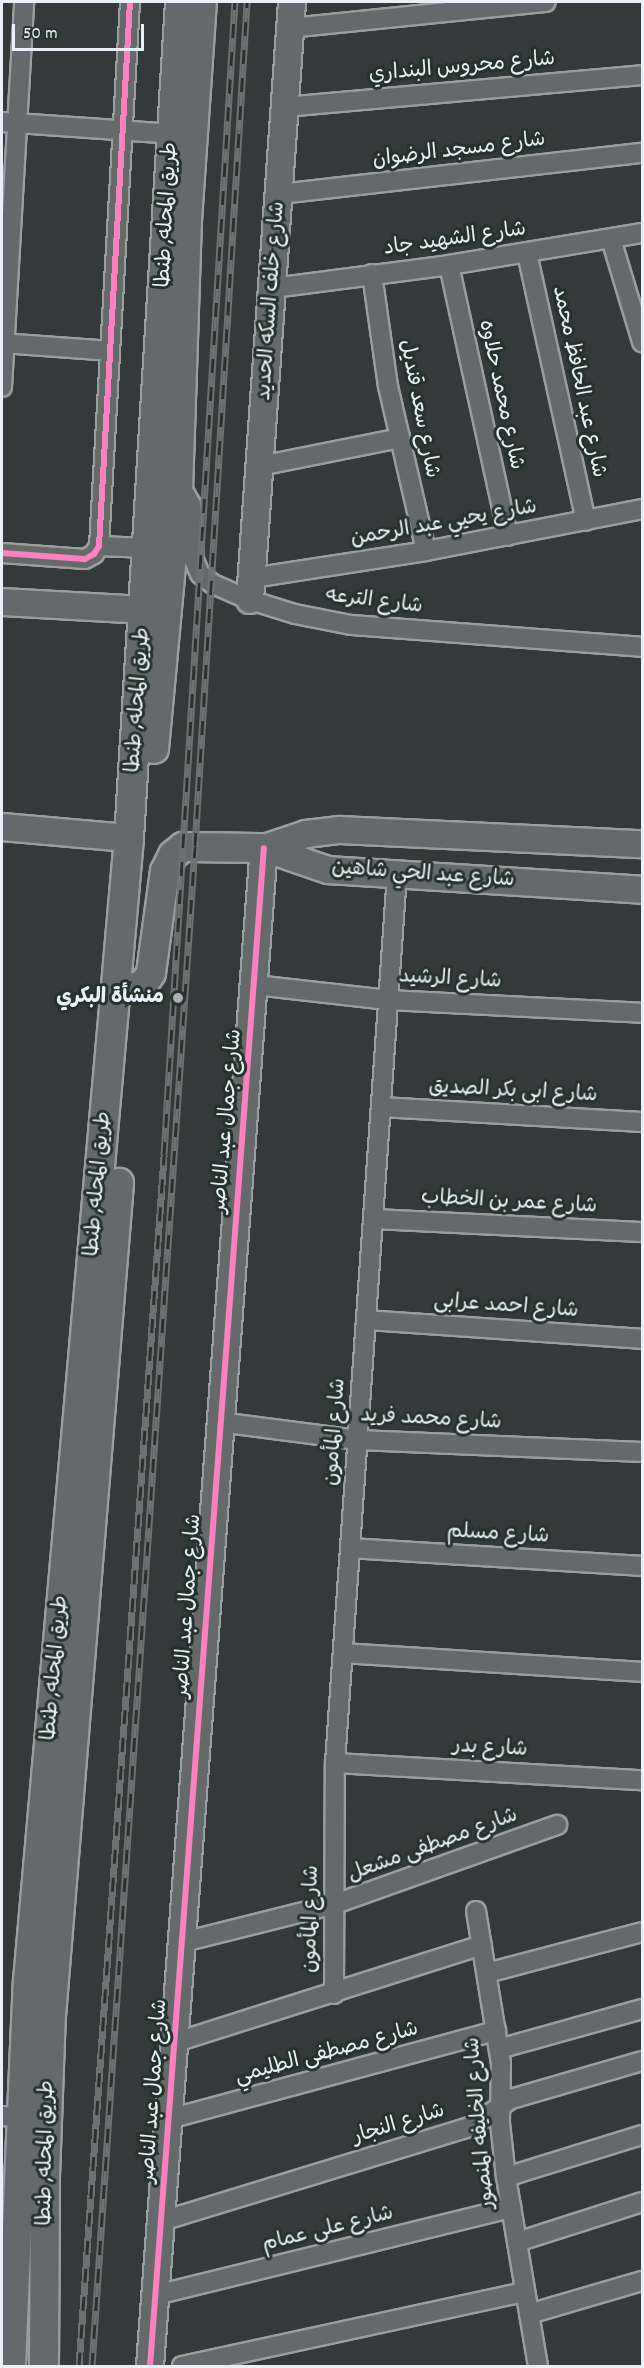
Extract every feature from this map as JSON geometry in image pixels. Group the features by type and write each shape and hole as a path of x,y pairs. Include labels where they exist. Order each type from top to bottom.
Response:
{"main road":[{"name":"طريق المحله, طنطا","path":"11,2364 8,2286 12,2129 28,1981 129,838 145,610 180,2"},
{"name":"طريق المحله, طنطا","path":"44,2364 45,2176 51,2016 135,987 145,839 178,490 187,221 202,2"},
{"path":"135,987 143,985 151,973 165,871 173,855 183,846 264,848"},
{"path":"11,2364 44,2364"}],"street":[{"path":"2,387 9,122 24,2"},
{"path":"2,553 85,559 94,554 99,546 130,2"},
{"name":"شارع خلف السكه الحديد","path":"251,589 292,2"},
{"path":"290,28 546,2"},
{"name":"شارع محروس البنداري","path":"285,107 642,75"},
{"path":"9,122 173,134"},
{"name":"شارع مسجد الرضوان","path":"280,194 642,153"},
{"name":"شارع الشهيد جاد","path":"273,288 527,253 642,233"},
{"path":"611,239 642,342"},
{"name":"شارع عبد الحافظ محمد","path":"527,253 586,521"},
{"name":"شارع محمد حلاوه","path":"449,264 508,536"},
{"name":"شارع سعد قنديل","path":"372,274 388,387 426,552"},
{"path":"3,343 110,351"},
{"path":"260,466 400,438"},
{"name":"شارع الترعه","path":"178,490 185,494 191,504 194,560 200,574 213,584 251,589 295,614 351,625 642,648"},
{"name":"شارع يحيي عبد الرحمن","path":"251,589 642,509"},
{"path":"99,546 148,548"},
{"path":"2,602 145,610"},
{"path":"2,827 129,838"},
{"name":"شارع عبد الحي شاهين","path":"264,848 306,834 340,830 642,844"},
{"name":"شارع عبد الحي شاهين","path":"264,848 328,870 642,890"},
{"name":"شارع جمال عبد الناصر","path":"150,2367 173,2043 183,1942 219,1422 264,848"},
{"name":"شارع المأمون","path":"334,1994 336,1763 397,874"},
{"name":"شارع الرشيد","path":"255,985 388,1000 642,1013"},
{"name":"شارع ابى بكر الصديق","path":"381,1107 642,1122"},
{"name":"شارع عمر بن الخطاب","path":"373,1219 642,1232"},
{"name":"شارع احمد عرابى","path":"366,1320 642,1339"},
{"name":"شارع محمد فريد","path":"219,1422 358,1440 642,1452"},
{"name":"شارع مسلم","path":"350,1548 642,1566"},
{"path":"343,1653 642,1672"},
{"name":"شارع بدر","path":"336,1763 642,1780"},
{"name":"شارع مصطفى مشعل","path":"183,1942 335,1904 557,1825"},
{"name":"شارع الخليفه المنصور","path":"476,1911 497,2040 500,2123 506,2177 538,2367"},
{"path":"487,1972 642,1932"},
{"path":"173,2043 334,1994 482,1945"},
{"name":"شارع مصطفى الطليمي","path":"169,2120 497,2040 642,2009"},
{"name":"شارع النجار","path":"162,2221 470,2127 487,2118 511,2099 642,2061"},
{"path":"506,2177 642,2135"},
{"path":"517,2242 642,2202"},
{"name":"شارع على عمام","path":"156,2295 511,2208"},
{"path":"529,2314 642,2281"},
{"path":"182,2367 525,2292"}],"railway":[{"path":"79,2366 164,1155 235,2"},
{"path":"92,2366 195,846 247,2"}],"cycle path":[{"path":"2,553 85,559 94,554 99,546 130,2"},
{"path":"150,2366 264,848"}],"place":[{"name":"منشأة البكري","path":"178,998"}]}
